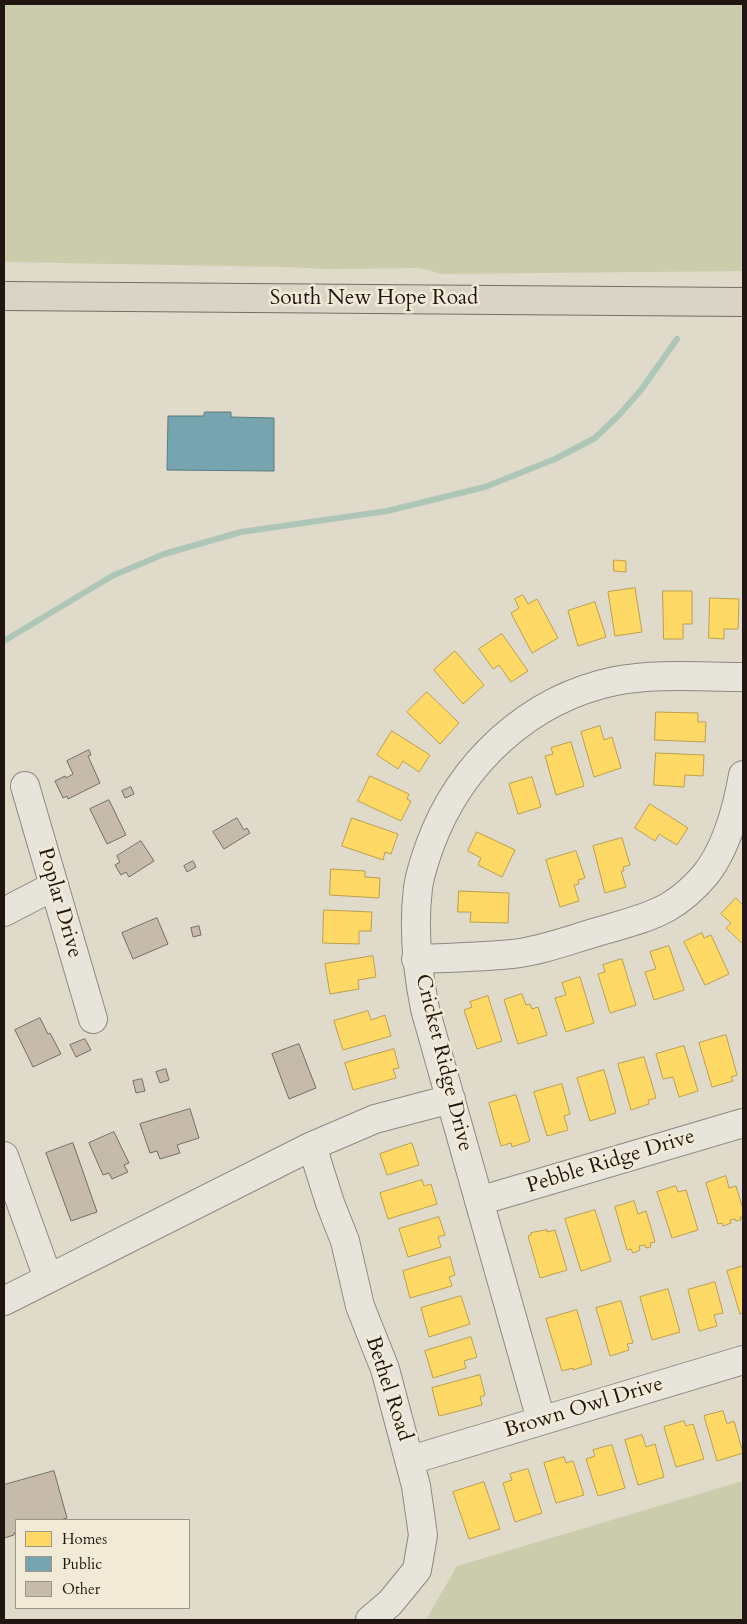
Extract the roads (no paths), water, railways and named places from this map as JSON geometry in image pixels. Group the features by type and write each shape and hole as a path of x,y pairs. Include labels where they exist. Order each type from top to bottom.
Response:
{"main road":[{"name":"South New Hope Road","path":"4,296 743,302"}],"street":[{"name":"Cricket Ridge Drive","path":"541,1420 425,1009 416,959 415,920 418,886 424,859 434,832 458,788 475,765 530,716 556,701 614,682 644,677 743,677"},
{"path":"416,959 526,952 636,920 668,907 683,897 694,886 706,873 719,853 727,835 743,775"},
{"name":"Poplar Drive","path":"25,786 93,1019"},
{"path":"4,912 54,886"},
{"path":"4,1301 312,1146 375,1119 451,1099"},
{"name":"Pebble Ridge Drive","path":"478,1201 743,1123"},
{"name":"Bethel Road","path":"312,1146 330,1203 345,1241 360,1306 385,1369 414,1478 423,1535 417,1570 390,1603 370,1620"},
{"path":"4,1156 48,1278"},
{"name":"Brown Owl Drive","path":"424,1456 743,1360"}],"waterway":[{"path":"4,641 112,576 164,554 241,532 387,511 485,487 555,459 595,438 619,415 641,390 677,339"}]}
